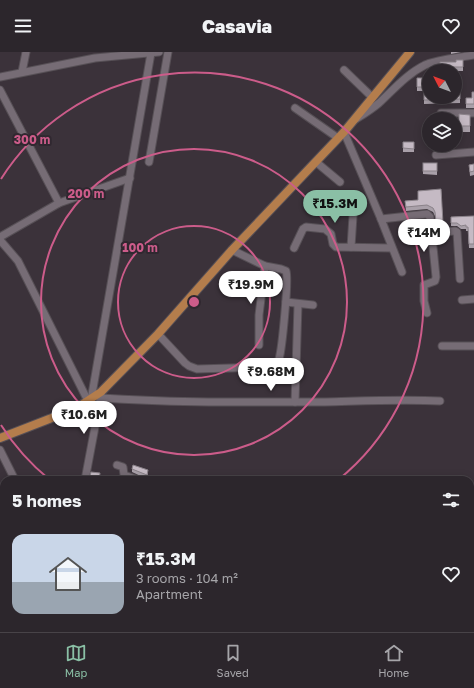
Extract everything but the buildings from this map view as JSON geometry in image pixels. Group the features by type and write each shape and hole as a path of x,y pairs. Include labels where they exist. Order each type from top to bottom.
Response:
{"main road":[{"path":"0,438 75,409 101,395 158,334 232,250 341,135 410,52"}],"street":[{"path":"22,72 26,52"},
{"path":"0,77 95,58 159,52"},
{"path":"149,162 168,52"},
{"path":"89,401 130,178 151,53"},
{"path":"353,120 378,103 405,78 426,65 474,55"},
{"path":"395,69 405,78"},
{"path":"344,70 372,97"},
{"path":"0,90 59,203"},
{"path":"296,108 341,135 381,219 391,248 402,272"},
{"path":"462,113 474,113"},
{"path":"436,156 474,152"},
{"path":"316,162 340,182"},
{"path":"0,236 59,203 130,178"},
{"path":"381,219 429,215 431,220 436,277 435,281 424,285 424,302 427,313"},
{"path":"351,247 353,216"},
{"path":"294,248 303,229 306,227 324,229 329,232 332,236 334,246 391,248"},
{"path":"432,233 457,232 460,279"},
{"path":"0,240 18,261 89,401"},
{"path":"158,334 185,363 196,369 273,366 279,358 288,278 286,271 265,266 232,250"},
{"path":"258,345 259,315 265,266"},
{"path":"462,300 474,299"},
{"path":"286,302 313,305"},
{"path":"295,402 298,304"},
{"path":"442,346 474,346"},
{"path":"86,476 101,395 154,402 295,402 405,399 440,401"},
{"path":"0,450 13,476"},
{"path":"117,466 123,467 124,475 127,476"}]}
